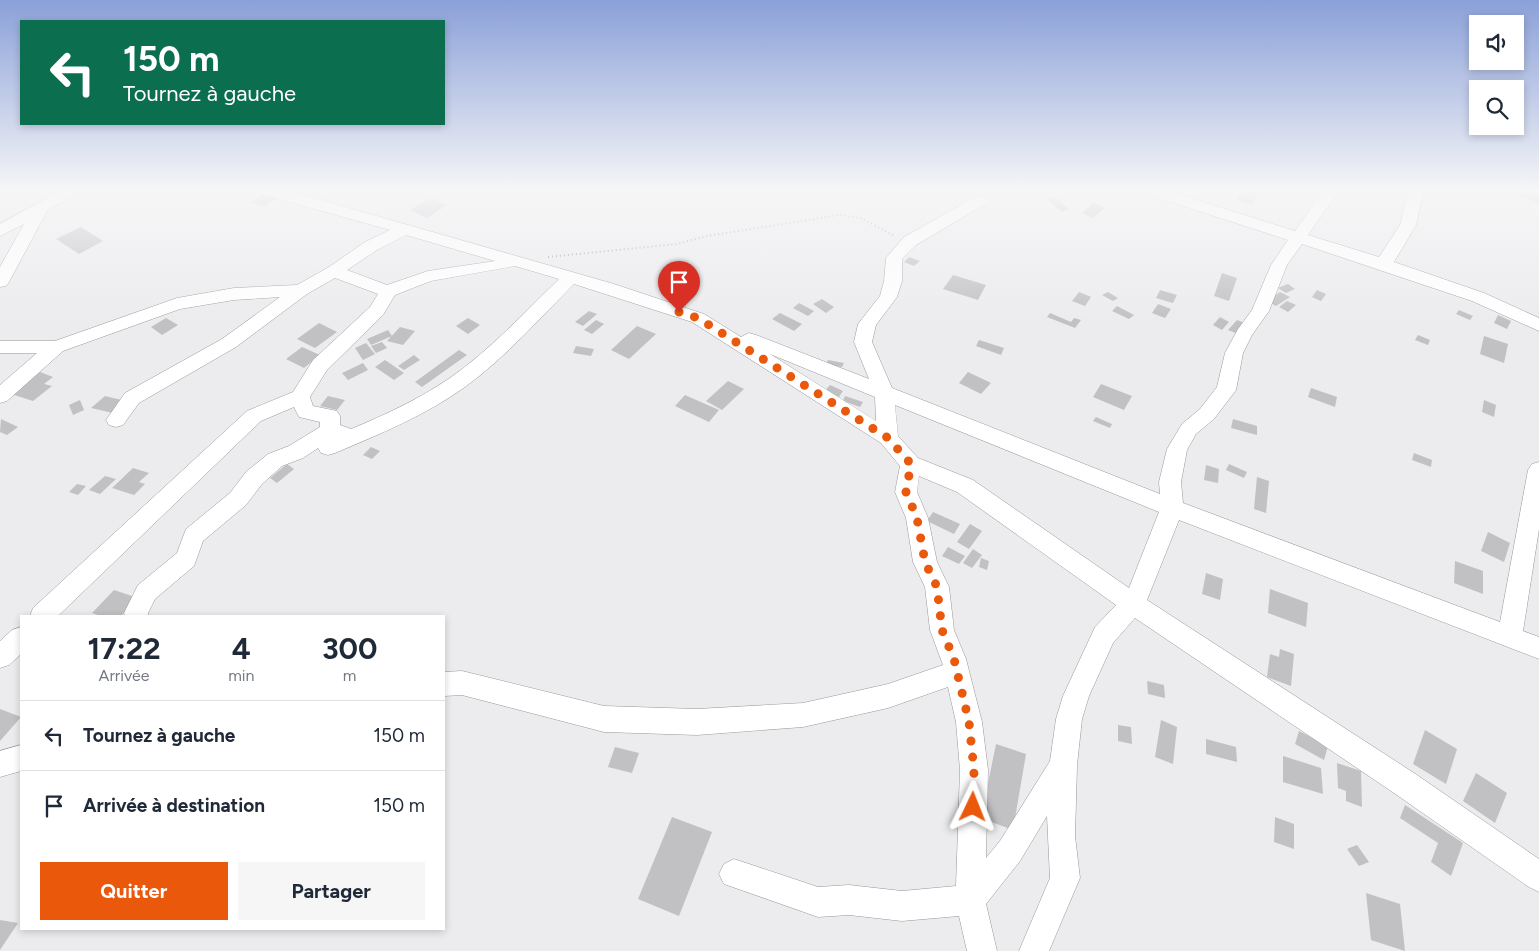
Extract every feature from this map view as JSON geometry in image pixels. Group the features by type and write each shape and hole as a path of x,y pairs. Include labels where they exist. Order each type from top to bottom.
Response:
{"street":[{"path":"0,282 27,233"},
{"path":"116,420 132,398 229,343 301,290 396,233"},
{"path":"419,233 617,291 698,318 1172,508 1539,648"},
{"path":"888,438 884,392 863,342 863,333 874,313 888,296 893,281 892,268 894,258 910,241 923,233"},
{"path":"1286,233 1383,264 1478,298 1539,325"},
{"path":"1034,951 1065,878 1061,836 1063,765 1069,719 1076,696 1104,635 1132,604 1172,508 1170,482 1177,449 1189,429 1207,414 1226,390 1234,354 1244,333 1260,311 1279,265 1301,233"},
{"path":"1383,264 1403,233"},
{"path":"43,615 254,416 300,397 320,365 377,311 388,291 408,282 452,270 521,263"},
{"path":"335,271 358,282 388,291"},
{"path":"137,615 136,612 146,592 186,559 194,536 238,499 254,478 275,460 335,437 396,417 428,401 459,381 527,320 570,278"},
{"path":"0,347 56,347 176,304 234,294 301,290"},
{"path":"698,318 888,438 911,464 965,486 1132,604 1404,783 1539,876"},
{"path":"0,396 56,347"},
{"path":"300,397 306,412 330,416 335,437"},
{"path":"911,464 906,492 917,518 925,562 937,587 942,630 958,672 969,722 974,770 970,900 982,951"},
{"path":"1510,637 1520,570 1539,470"},
{"path":"0,656 20,639"},
{"path":"445,684 462,683 604,719 697,722 803,715 888,696 958,672"},
{"path":"0,764 20,758"},
{"path":"734,874 818,902 849,900 902,906 970,900 1010,851 1063,765"}],"path":[{"path":"521,263 544,257 677,244 723,233"},
{"path":"889,233 910,241"}],"building":[{"path":"68,233 91,233 103,241 79,254 56,239"},
{"path":"909,257 920,261 914,266 904,262"},
{"path":"1222,273 1237,278 1229,301 1214,296"},
{"path":"953,275 986,285 978,300 943,289"},
{"path":"1288,284 1295,289 1286,293 1278,288"},
{"path":"1160,290 1177,295 1173,303 1156,298"},
{"path":"1317,290 1326,294 1321,301 1312,297"},
{"path":"1079,292 1091,297 1085,306 1072,301"},
{"path":"1108,292 1118,298 1113,301 1102,295"},
{"path":"1280,292 1290,297 1276,306 1267,301"},
{"path":"822,299 834,307 826,313 813,304"},
{"path":"1287,301 1296,305 1288,312 1279,307"},
{"path":"799,303 814,311 808,316 793,308"},
{"path":"1158,304 1171,309 1165,318 1152,313"},
{"path":"1117,306 1134,315 1129,319 1112,311"},
{"path":"1459,310 1473,316 1470,320 1456,314"},
{"path":"589,311 597,314 583,326 575,322"},
{"path":"780,313 802,324 794,331 772,319"},
{"path":"1050,313 1071,322 1074,318 1081,320 1075,328 1047,317"},
{"path":"1498,315 1511,321 1507,329 1494,323"},
{"path":"1220,317 1229,322 1222,330 1213,325"},
{"path":"166,318 178,325 162,335 151,327"},
{"path":"468,318 480,325 468,334 456,326"},
{"path":"596,320 604,324 592,334 584,330"},
{"path":"1237,320 1247,324 1238,334 1228,330"},
{"path":"319,323 337,332 315,348 297,339"},
{"path":"637,326 656,334 629,359 611,350"},
{"path":"400,327 415,331 403,345 387,341"},
{"path":"388,330 392,336 371,345 367,339"},
{"path":"1418,335 1430,340 1428,345 1415,340"},
{"path":"1484,336 1508,344 1504,363 1480,354"},
{"path":"979,340 1004,348 1001,355 976,346"},
{"path":"382,342 387,348 376,353 371,346"},
{"path":"366,343 375,354 363,360 355,348"},
{"path":"576,346 594,349 591,356 573,353"},
{"path":"302,347 320,355 304,368 286,359"},
{"path":"459,350 467,355 422,387 415,382"},
{"path":"414,355 420,360 404,370 398,366"},
{"path":"385,360 404,373 394,380 375,367"},
{"path":"828,360 844,363 842,367 826,365"},
{"path":"363,363 368,370 348,380 342,373"},
{"path":"40,372 53,377 44,384 52,386 33,401 11,394"},
{"path":"968,372 991,383 981,394 959,383"},
{"path":"728,381 744,389 722,410 706,401"},
{"path":"1101,384 1132,396 1124,410 1093,397"},
{"path":"830,385 843,391 839,397 825,391"},
{"path":"1311,388 1337,397 1335,407 1308,397"},
{"path":"685,395 719,410 709,422 675,406"},
{"path":"105,396 126,401 113,413 91,408"},
{"path":"328,396 345,400 337,410 320,406"},
{"path":"845,396 863,402 860,407 843,401"},
{"path":"80,400 84,410 73,415 69,405"},
{"path":"1484,400 1496,405 1494,417 1482,412"},
{"path":"1096,417 1112,424 1110,428 1093,421"},
{"path":"1,419 18,427 7,435 0,432"},
{"path":"1233,419 1257,426 1257,435 1231,428"},
{"path":"371,447 380,451 372,459 363,455"},
{"path":"1414,453 1432,460 1431,467 1412,460"},
{"path":"287,464 294,469 277,483 270,478"},
{"path":"1229,464 1247,472 1244,478 1226,470"},
{"path":"1206,465 1219,469 1218,483 1204,480"},
{"path":"133,468 149,473 139,482 145,484 134,495 112,488"},
{"path":"105,476 116,479 100,494 89,490"},
{"path":"1257,477 1269,481 1266,513 1254,509"},
{"path":"77,484 86,486 78,495 69,492"},
{"path":"933,512 960,524 954,534 927,521"},
{"path":"970,524 982,531 969,549 957,542"},
{"path":"1488,532 1510,543 1504,562 1481,551"},
{"path":"948,547 965,556 959,564 942,556"},
{"path":"973,549 982,555 972,568 963,563"},
{"path":"981,558 989,561 987,570 979,567"},
{"path":"1455,561 1483,571 1483,594 1454,583"},
{"path":"1206,573 1223,579 1220,600 1202,594"},
{"path":"1270,589 1308,603 1306,627 1268,613"},
{"path":"114,590 138,598 122,615 98,615 92,613"},
{"path":"1280,649 1294,654 1291,686 1267,677 1270,654 1279,657"},
{"path":"1147,681 1164,685 1165,698 1148,694"},
{"path":"0,709 20,718 0,741"},
{"path":"1161,720 1177,727 1173,764 1155,757"},
{"path":"1118,725 1131,727 1132,744 1118,741"},
{"path":"1425,730 1457,749 1446,784 1413,764"},
{"path":"1299,731 1328,746 1324,760 1295,744"},
{"path":"1206,739 1236,747 1237,762 1206,754"},
{"path":"996,744 1026,754 1013,830 981,818"},
{"path":"615,747 639,753 632,773 608,767"},
{"path":"1283,756 1321,768 1323,794 1283,782"},
{"path":"1337,763 1361,771 1362,807 1346,801 1346,791 1338,788"},
{"path":"1476,773 1507,793 1495,823 1463,801"},
{"path":"1405,805 1463,843 1451,876 1431,862 1438,843 1400,818"},
{"path":"672,817 712,832 679,916 638,899"},
{"path":"1275,817 1294,824 1294,849 1274,842"},
{"path":"1357,845 1369,862 1359,866 1347,849"},
{"path":"1366,893 1400,904 1405,951 1371,940"},
{"path":"0,920 18,923 0,950"}],"route":[{"path":"679,312 698,318 888,438 911,464 906,492 917,518 925,562 937,587 942,630 954,659 969,722 974,770 973,807"}]}
